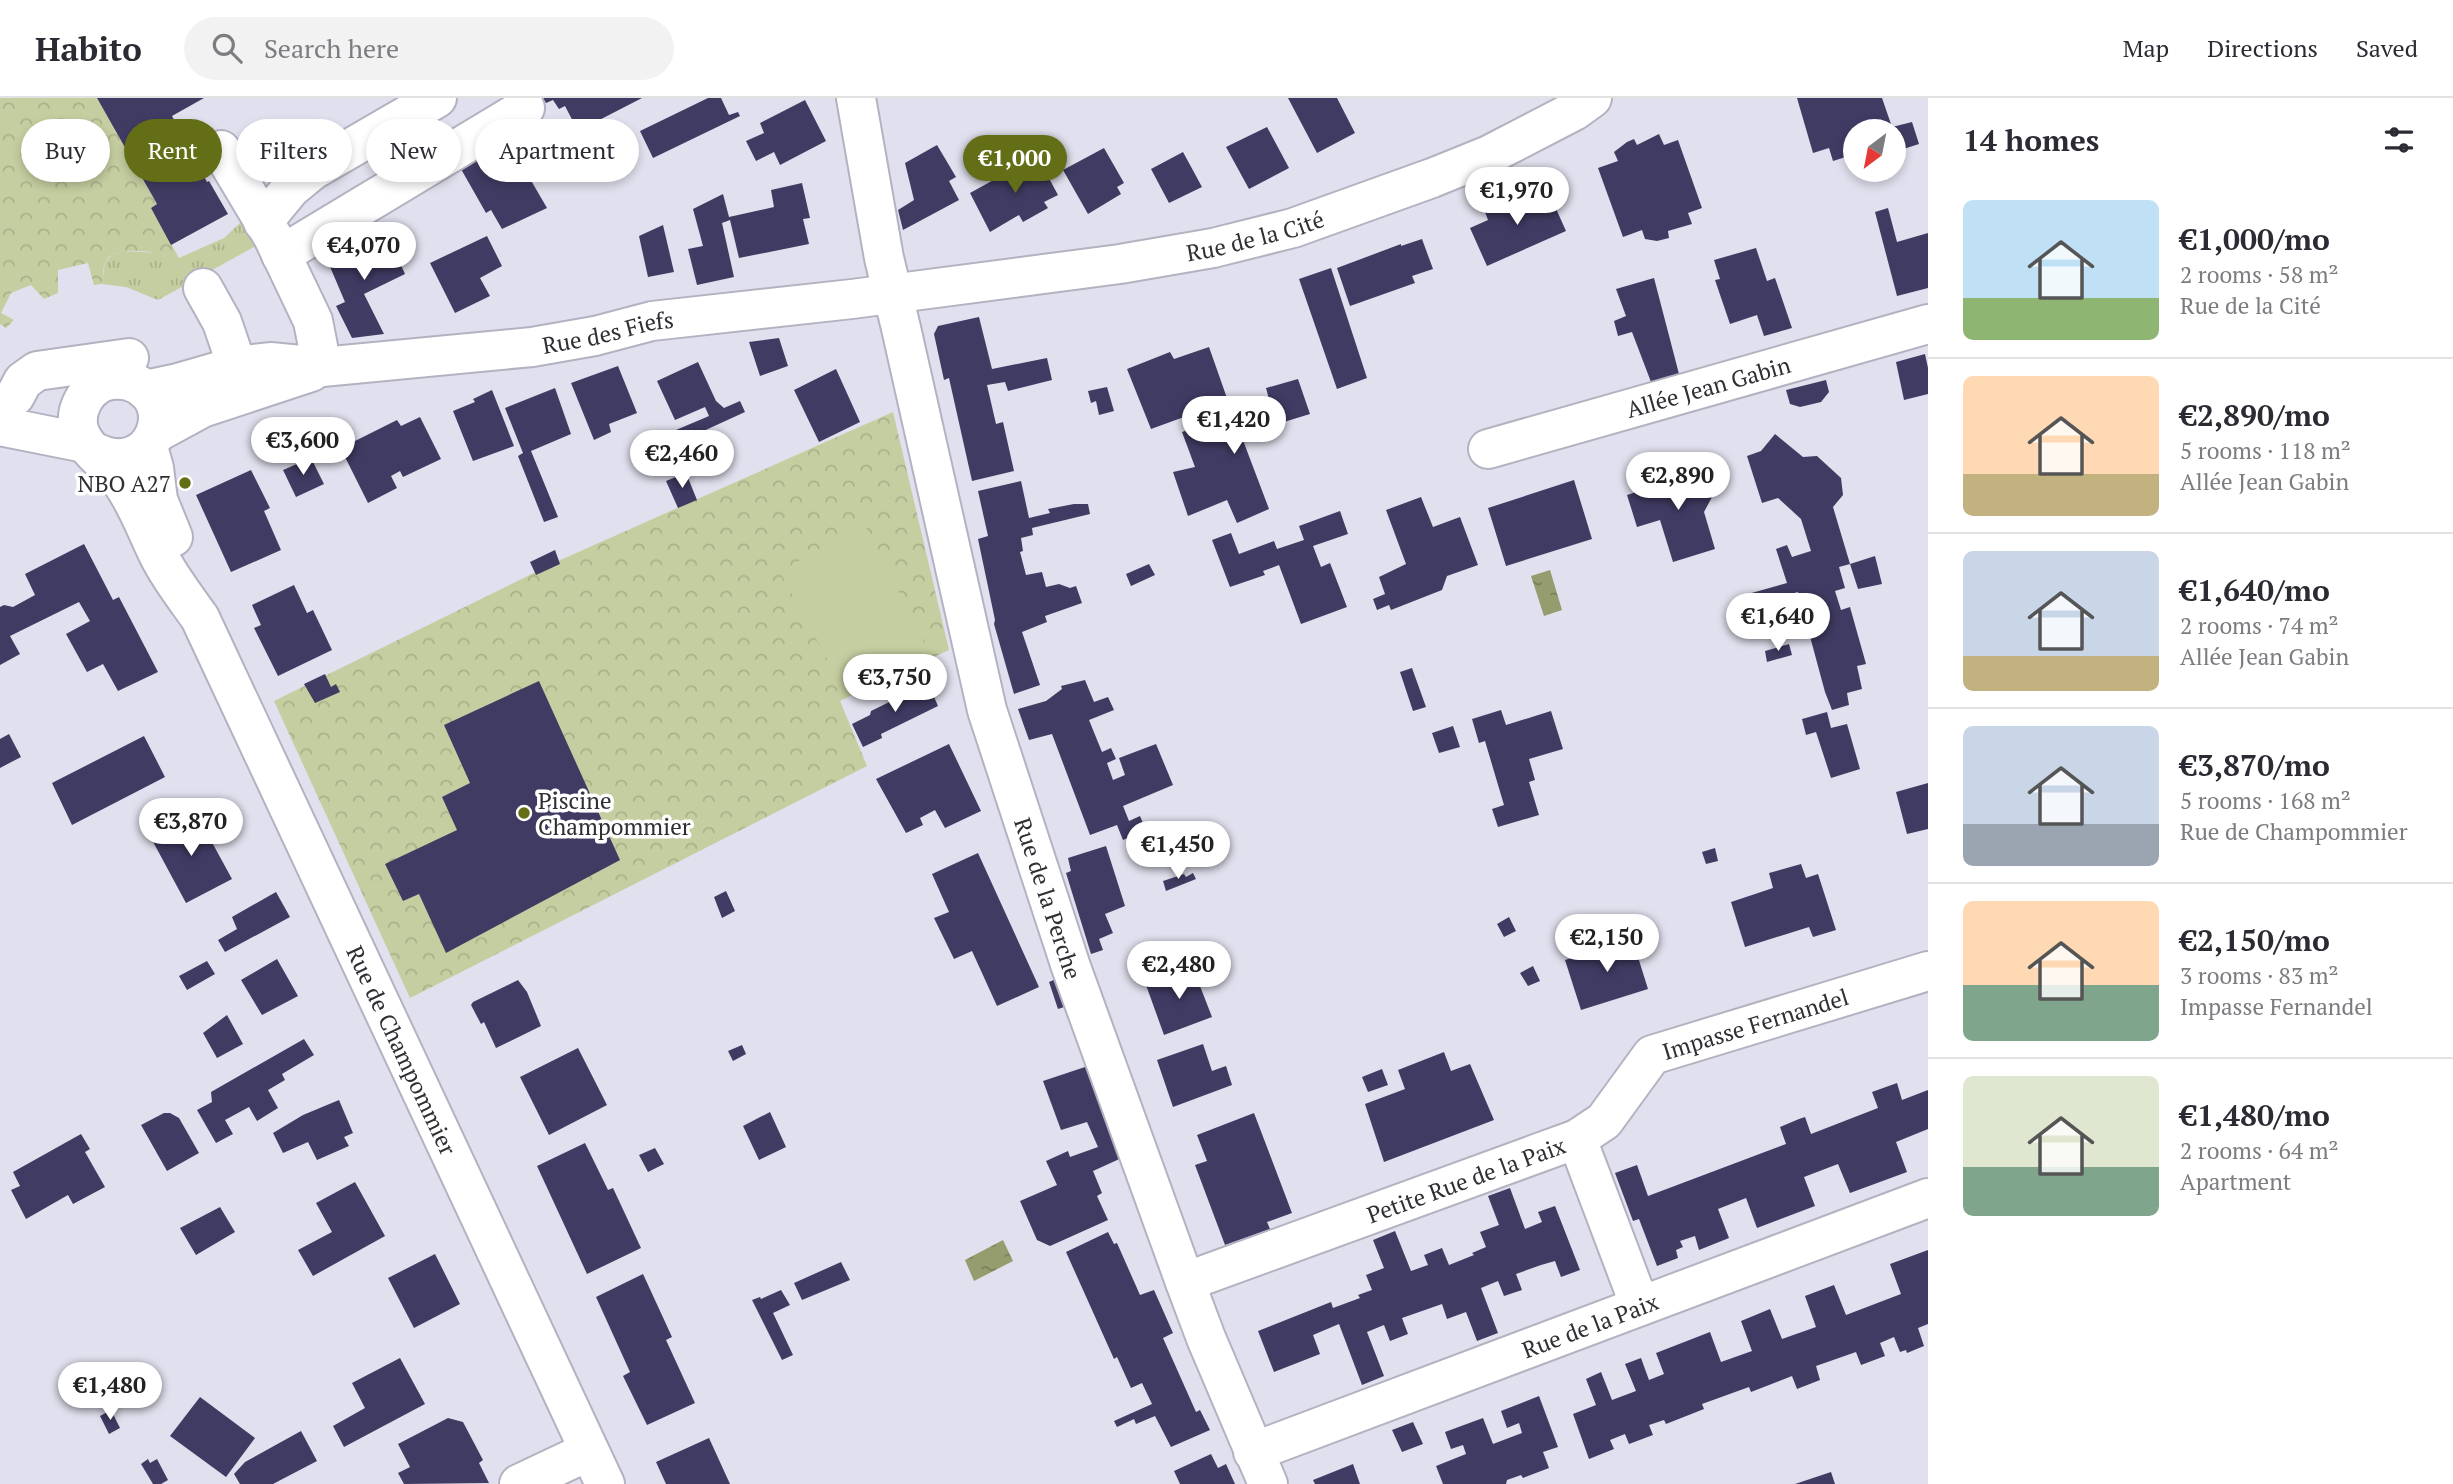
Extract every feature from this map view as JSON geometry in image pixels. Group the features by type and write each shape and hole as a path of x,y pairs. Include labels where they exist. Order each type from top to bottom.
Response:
{"street":[{"path":"263,222 291,188 313,170 437,98"},
{"name":"Rue de la Perche","path":"856,98 884,258 987,710 1071,967 1185,1282 1261,1468"},
{"name":"Rue de la Cité","path":"892,292 1120,264 1213,248 1293,228 1489,155 1574,111 1592,98"},
{"path":"281,255 525,108"},
{"path":"222,152 281,255 313,321 322,367"},
{"path":"203,288 226,332 237,366"},
{"name":"Rue des Fiefs","path":"146,378 270,362 322,367 532,347 594,336 652,321 852,299 892,292"},
{"name":"Allée Jean Gabin","path":"1488,449 1928,324"},
{"name":"Rue des Fiefs","path":"152,440 202,408 322,367"},
{"path":"5,406 23,381 37,371 146,378"},
{"path":"90,448 79,431 78,418 80,405 87,394 108,380 146,378"},
{"path":"5,406 116,460 138,454 152,440 158,421 157,410 146,378"},
{"path":"5,406 87,394"},
{"name":"Rue de Champommier","path":"152,440 158,500 185,561 200,618"},
{"name":"Rue de Champommier","path":"90,448 120,480 138,509 159,557 200,618 597,1467"},
{"name":"Impasse Fernandel","path":"1577,1139 1604,1121 1652,1055 1928,971"},
{"name":"Petite Rue de la Paix","path":"1185,1282 1577,1139 1640,1306"},
{"name":"Rue de la Paix","path":"1261,1468 1640,1306 1928,1198"},
{"path":"519,1484 597,1467"}],"green space":[{"path":"0,98 97,98 109,119 21,119 21,182 110,182 110,121 124,146 124,182 145,182 157,204 151,208 179,258 139,251 118,252 105,262 102,284 94,285 88,263 58,270 58,293 44,299 31,285 11,293 1,313 14,320 6,328 0,324"},
{"path":"250,220 263,242 158,300 126,287 102,284 105,262 113,254 124,251 158,253 179,258 224,238 240,223"},
{"path":"893,412 949,650 840,701 867,766 410,998 274,701 556,562"},
{"path":"864,523 928,651 845,692 780,572"}],"water":[{"path":"1550,570 1562,610 1544,616 1531,576"},
{"path":"1003,1240 1013,1261 974,1281 965,1260"}],"building":[{"path":"97,98 204,98 172,116 174,119 124,119 124,146"},
{"path":"543,98 642,98 601,119 572,119 565,106 559,109 553,100 546,103"},
{"path":"708,98 721,98 729,115 738,112 740,116 653,158 640,131"},
{"path":"1288,98 1337,98 1355,133 1317,153"},
{"path":"1797,98 1882,98 1889,119 1843,119 1843,158 1833,161 1829,148 1813,153"},
{"path":"805,100 826,141 780,165 774,152 756,161 746,141 764,133 760,123"},
{"path":"1912,122 1919,144 1906,148 1906,124"},
{"path":"1267,127 1289,168 1249,189 1226,147"},
{"path":"1659,134 1664,145 1678,140 1702,208 1688,213 1692,224 1668,231 1669,238 1657,241 1645,239 1642,230 1623,237 1598,168 1618,161 1614,152 1627,142 1634,139 1637,145"},
{"path":"937,145 956,177 949,181 959,200 903,230 898,210 914,200 905,163"},
{"path":"1104,148 1124,183 1117,187 1121,194 1088,214 1063,170"},
{"path":"475,151 475,182 532,182 547,208 502,229 491,210 486,213 461,169 461,160"},
{"path":"1183,152 1202,187 1169,203 1151,169"},
{"path":"1037,156 1058,195 1044,202 1048,208 1023,222 1019,215 990,232 970,193"},
{"path":"145,182 210,182 228,214 171,245 151,208 157,204"},
{"path":"802,183 810,218 803,219 809,244 739,258 730,220 722,223 734,277 697,285 688,249 703,246 693,209 723,194 729,217 774,207 771,190"},
{"path":"1531,193 1534,200 1549,193 1566,231 1487,266 1470,228 1488,220 1485,212"},
{"path":"1888,208 1897,242 1928,233 1928,288 1897,296 1875,212"},
{"path":"663,225 674,272 648,277 639,236"},
{"path":"386,232 405,274 364,294 384,334 352,338 336,306 345,302 328,262"},
{"path":"487,236 502,266 480,278 490,296 455,313 430,263"},
{"path":"1422,239 1433,269 1412,276 1415,283 1350,306 1337,268"},
{"path":"1756,248 1767,281 1775,278 1792,328 1764,336 1757,315 1730,324 1715,280 1720,279 1714,260"},
{"path":"1331,268 1367,378 1337,389 1299,279"},
{"path":"1654,278 1679,374 1651,382 1632,332 1618,336 1614,321 1626,316 1616,289"},
{"path":"979,317 992,369 1047,358 1052,380 1008,391 1005,382 987,385 996,424 1003,422 1014,471 972,481 949,378 944,380 934,334 938,326"},
{"path":"779,338 788,366 760,376 749,342"},
{"path":"1209,347 1228,401 1151,429 1127,369 1170,352 1174,359"},
{"path":"1925,354 1928,394 1904,400 1896,362"},
{"path":"698,362 716,401 724,408 740,401 745,412 675,444 672,436 677,433 676,430 709,416 705,407 675,420 657,381"},
{"path":"618,366 637,413 609,424 611,432 594,440 571,383"},
{"path":"836,369 860,422 819,442 794,390"},
{"path":"1298,379 1310,414 1241,435 1269,509 1237,523 1227,500 1188,516 1173,472 1195,467 1182,432 1270,403 1266,388"},
{"path":"1826,380 1829,392 1821,402 1800,407 1790,404 1786,390"},
{"path":"1107,387 1114,411 1099,415 1096,401 1091,403 1088,391"},
{"path":"555,388 571,434 531,451 558,517 544,522 518,456 523,453 505,408"},
{"path":"492,390 514,446 473,461 453,411 475,402 473,399"},
{"path":"420,417 441,459 403,477 400,471 391,476 397,488 368,503 345,457 340,455 339,447 397,420 401,426"},
{"path":"1775,434 1803,457 1817,456 1841,478 1843,495 1833,507 1850,564 1839,567 1845,588 1835,591 1841,610 1850,607 1866,664 1857,666 1862,689 1847,693 1849,705 1832,710 1798,592 1745,606 1741,596 1787,583 1776,549 1787,545 1792,557 1811,551 1801,519 1778,498 1762,503 1747,456 1761,451"},
{"path":"311,458 324,484 296,497 283,470"},
{"path":"1679,466 1718,486 1704,512 1715,549 1673,562 1660,520 1637,527 1627,495 1670,481"},
{"path":"251,470 270,508 264,511 281,550 231,572 196,495"},
{"path":"686,473 697,500 678,508 666,481"},
{"path":"1574,480 1592,539 1506,566 1488,508"},
{"path":"1021,481 1029,518 1050,513 1048,509 1074,504 1088,504 1090,514 1032,528 1033,535 1021,538 1023,551 1020,552 1026,575 1042,572 1046,587 1059,584 1070,588 1076,586 1082,603 1045,616 1047,622 1022,632 1040,685 1014,694 994,624 978,539 988,536 978,491"},
{"path":"1421,497 1433,527 1460,517 1478,565 1447,576 1442,590 1391,610 1389,605 1377,610 1373,599 1385,594 1379,577 1406,564 1386,510"},
{"path":"1340,511 1348,534 1313,546 1321,567 1330,563 1347,607 1301,624 1279,565 1263,571 1265,575 1230,587 1212,540 1231,533 1239,554 1274,541 1277,549 1304,540 1299,526"},
{"path":"84,544 113,600 119,597 158,672 118,691 103,664 87,672 66,634 90,621 79,602 10,636 20,654 0,665 0,607 13,607 35,595 25,574"},
{"path":"555,550 560,564 536,575 530,562"},
{"path":"1875,556 1882,584 1858,589 1850,564"},
{"path":"1149,564 1155,575 1131,586 1126,574"},
{"path":"294,585 307,613 313,610 332,650 278,676 254,628 261,625 252,605"},
{"path":"1789,644 1792,655 1767,662 1765,651"},
{"path":"1412,668 1426,707 1413,711 1400,672"},
{"path":"325,674 331,687 336,684 340,692 315,703 304,684"},
{"path":"1085,680 1094,702 1108,697 1114,710 1089,720 1102,752 1111,748 1116,759 1107,763 1113,780 1125,775 1119,758 1156,744 1173,785 1123,806 1129,821 1140,816 1146,830 1123,840 1117,825 1090,835 1052,734 1029,740 1018,709 1046,701 1062,689 1061,686"},
{"name":"Piscine Champommier","path":"539,681 620,860 446,953 419,894 403,901 385,864 457,830 442,797 470,783 444,725"},
{"path":"928,683 938,706 881,734 882,738 863,747 852,724 870,715 871,711"},
{"path":"1501,710 1506,725 1551,711 1563,749 1529,759 1535,780 1529,782 1539,815 1498,827 1492,809 1504,805 1485,741 1479,743 1472,719"},
{"path":"1827,712 1831,728 1847,724 1860,769 1831,778 1816,732 1806,735 1802,719"},
{"path":"1453,726 1460,747 1439,753 1432,733"},
{"path":"9,734 21,757 0,768 0,739"},
{"path":"144,736 165,777 72,825 52,783"},
{"path":"949,744 981,811 945,828 935,810 920,818 923,825 906,833 876,779"},
{"path":"1928,783 1928,829 1907,834 1896,792"},
{"path":"196,813 232,879 186,903 151,838"},
{"path":"1106,846 1125,906 1105,914 1113,933 1099,939 1103,950 1091,954 1066,873 1071,871 1068,858"},
{"path":"1715,848 1718,861 1706,864 1702,852"},
{"path":"978,853 1039,987 997,1006 972,951 954,959 934,918 949,912 932,874"},
{"path":"1801,864 1806,878 1818,874 1836,930 1813,937 1809,927 1745,947 1731,902 1773,888 1769,873"},
{"path":"1193,873 1196,879 1166,891 1163,881"},
{"path":"726,891 735,911 722,918 714,897"},
{"path":"276,892 290,917 225,952 218,940 237,929 232,917"},
{"path":"1509,917 1516,931 1504,937 1497,924"},
{"path":"1632,938 1648,989 1581,1010 1565,960"},
{"path":"277,959 298,996 262,1015 241,980"},
{"path":"207,961 215,974 187,990 179,976"},
{"path":"1533,966 1540,981 1528,986 1520,973"},
{"path":"1193,968 1212,1017 1164,1035 1146,985"},
{"path":"1063,976 1073,1004 1058,1009 1049,982"},
{"path":"518,980 527,992 541,1026 496,1048 484,1022 481,1024 471,1005"},
{"path":"227,1015 243,1044 217,1058 203,1033"},
{"path":"304,1039 314,1055 282,1074 285,1080 268,1090 278,1108 257,1121 249,1107 225,1120 233,1134 216,1143 197,1110 212,1102 211,1092"},
{"path":"1203,1044 1212,1071 1226,1066 1232,1085 1173,1107 1157,1060"},
{"path":"742,1045 746,1054 733,1061 728,1051"},
{"path":"578,1048 607,1105 549,1135 520,1077"},
{"path":"1444,1052 1451,1071 1470,1064 1494,1120 1384,1162 1365,1104 1405,1089 1398,1070"},
{"path":"1094,1064 1126,1156 1093,1171 1102,1193 1097,1196 1108,1220 1050,1246 1037,1240 1020,1201 1057,1185 1046,1161 1068,1151 1070,1157 1098,1147 1087,1122 1061,1130 1043,1081"},
{"path":"1382,1069 1388,1085 1368,1092 1362,1077"},
{"path":"1897,1083 1902,1100 1928,1090 1928,1129 1896,1142 1907,1172 1850,1193 1838,1164 1804,1177 1815,1206 1757,1228 1746,1198 1718,1209 1729,1238 1699,1250 1695,1236 1680,1241 1683,1247 1676,1250 1678,1258 1657,1266 1639,1219 1633,1221 1615,1173 1637,1165 1648,1196 1786,1144 1780,1127 1799,1119 1805,1117 1811,1134 1878,1108 1872,1092"},
{"path":"339,1100 353,1133 344,1137 349,1146 317,1160 308,1142 283,1153 273,1133 303,1115"},
{"path":"770,1112 786,1147 759,1160 743,1126"},
{"path":"164,1113 179,1118 199,1153 167,1171 141,1125"},
{"path":"1254,1113 1292,1213 1267,1222 1270,1229 1225,1245 1195,1165 1207,1161 1197,1135"},
{"path":"81,1134 90,1149 85,1152 105,1187 73,1204 68,1195 26,1219 11,1190 20,1186 13,1172"},
{"path":"585,1143 608,1190 613,1188 641,1248 587,1274 537,1166"},
{"path":"655,1148 664,1164 648,1172 639,1155"},
{"path":"355,1182 385,1236 313,1276 298,1250 332,1232 316,1203"},
{"path":"1510,1188 1525,1229 1542,1222 1538,1212 1555,1206 1580,1270 1561,1277 1555,1261 1516,1274 1522,1290 1504,1296 1498,1281 1481,1288 1498,1333 1477,1341 1466,1312 1447,1319 1442,1304 1402,1318 1408,1334 1390,1341 1384,1325 1367,1332 1384,1376 1362,1385 1339,1324 1313,1335 1320,1354 1274,1372 1258,1331 1331,1302 1333,1308 1360,1298 1358,1295 1372,1290 1366,1275 1384,1268 1373,1240 1395,1231 1411,1271 1428,1265 1424,1255 1442,1248 1449,1265 1486,1247 1480,1232 1499,1225 1488,1196"},
{"path":"220,1207 235,1232 196,1255 180,1228"},
{"path":"1108,1232 1114,1244 1117,1243 1140,1295 1154,1290 1173,1333 1163,1338 1196,1412 1200,1410 1210,1430 1171,1447 1155,1416 1136,1424 1134,1419 1117,1427 1114,1421 1152,1404 1142,1383 1131,1388 1117,1357 1114,1359 1066,1252"},
{"path":"1928,1250 1928,1324 1918,1328 1924,1346 1907,1353 1906,1350 1900,1352 1894,1337 1880,1343 1885,1356 1861,1365 1856,1352 1816,1366 1820,1380 1797,1389 1792,1376 1751,1392 1749,1387 1702,1404 1704,1409 1666,1424 1664,1420 1649,1425 1653,1435 1629,1444 1625,1434 1610,1440 1614,1449 1589,1459 1573,1414 1596,1405 1586,1379 1601,1372 1612,1400 1636,1391 1625,1364 1641,1358 1649,1380 1664,1374 1656,1353 1710,1332 1721,1362 1752,1351 1741,1321 1770,1309 1782,1339 1816,1327 1805,1296 1834,1285 1846,1315 1901,1294 1890,1264"},
{"path":"435,1254 460,1304 414,1328 388,1278"},
{"path":"841,1262 850,1280 802,1300 794,1283"},
{"path":"643,1274 672,1337 666,1340 695,1403 647,1425 623,1376 630,1372 596,1297"},
{"path":"781,1290 790,1305 773,1313 793,1355 782,1360 752,1300"},
{"path":"400,1358 425,1404 344,1447 333,1426 365,1408 352,1383"},
{"path":"1539,1396 1558,1447 1543,1452 1549,1468 1523,1478 1521,1475 1507,1480 1506,1484 1443,1484 1436,1466 1466,1454 1463,1445 1451,1449 1445,1432 1483,1418 1493,1444 1522,1433 1519,1423 1507,1428 1501,1411"},
{"path":"200,1397 255,1438 226,1477 170,1436"},
{"path":"111,1410 120,1428 109,1434 100,1416"},
{"path":"448,1418 463,1422 483,1460 479,1463 489,1483 404,1484 398,1473 410,1467 398,1444"},
{"path":"1413,1422 1423,1444 1402,1452 1392,1430"},
{"path":"301,1431 317,1461 273,1484 240,1484 234,1474 245,1462"},
{"path":"709,1438 730,1484 666,1484 656,1462"},
{"path":"1211,1454 1218,1468 1226,1464 1235,1484 1180,1484 1174,1471"},
{"path":"148,1459 150,1463 157,1459 168,1480 153,1484 141,1464"},
{"path":"1353,1464 1360,1484 1315,1484 1313,1480"},
{"path":"1831,1472 1835,1484 1795,1484"}],"place":[{"name":"NBO A27","path":"185,483"},
{"name":"Piscine Champommier","path":"524,813"}]}
